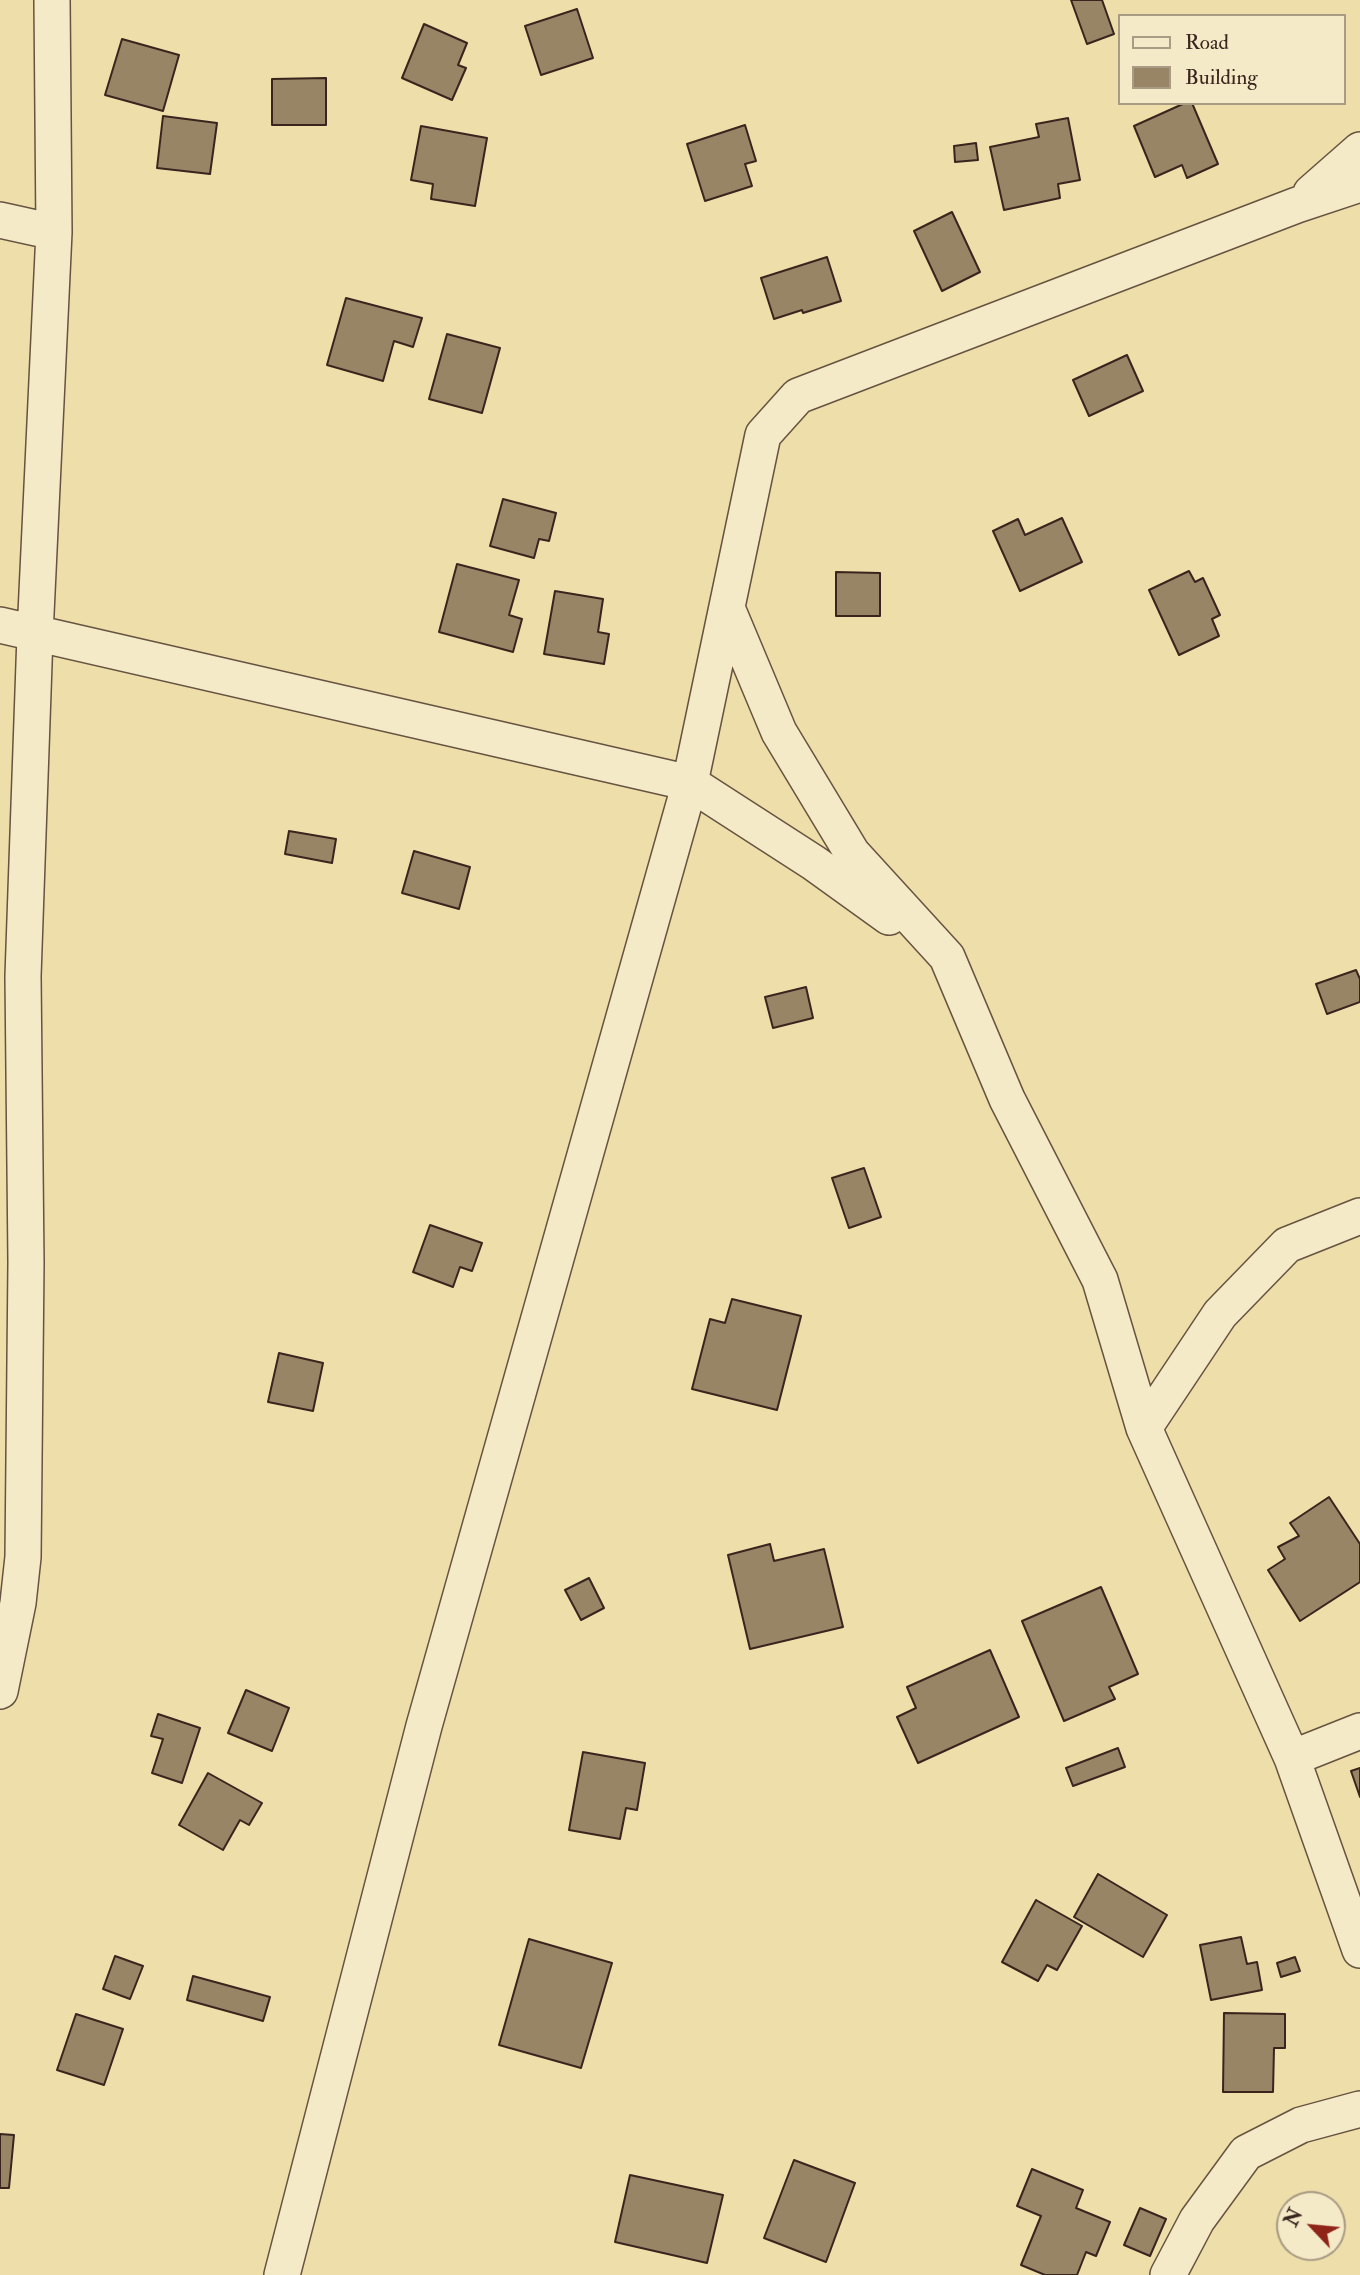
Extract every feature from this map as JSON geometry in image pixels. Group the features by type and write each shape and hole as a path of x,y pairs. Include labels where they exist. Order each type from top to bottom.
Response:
{"street":[{"path":"0,1691 18,1604 12,1554 11,973 35,635 54,232 52,0"},
{"path":"1297,205 1360,150"},
{"path":"282,2275 424,1726 690,783 763,435 798,396 1297,205 1360,184"},
{"path":"0,220 54,232"},
{"path":"727,608 779,732 852,853 947,957 1007,1099 1100,1280 1144,1427 1292,1758 1360,1950"},
{"path":"0,625 690,783 814,863 947,957"},
{"path":"1144,1427 1220,1314 1287,1245 1360,1216"},
{"path":"1292,1758 1360,1731"},
{"path":"1168,2275 1197,2220 1246,2153 1301,2124 1360,2109"}],"building":[{"path":"1071,0 1102,0 1114,34 1087,44"},
{"path":"577,9 593,58 541,75 525,26"},
{"path":"424,24 467,43 458,65 466,68 452,100 402,78"},
{"path":"122,39 179,55 163,111 105,95"},
{"path":"326,78 326,125 272,125 272,79"},
{"path":"1181,105 1193,105 1218,164 1187,178 1182,165 1155,177 1134,126"},
{"path":"163,116 217,123 210,174 157,168"},
{"path":"1068,118 1080,180 1058,184 1060,198 1004,210 990,147 1039,137 1036,124"},
{"path":"745,125 756,161 745,164 752,186 705,201 687,144"},
{"path":"421,126 487,138 475,206 431,199 433,184 411,180"},
{"path":"976,143 978,160 955,162 954,146"},
{"path":"952,212 980,272 942,291 914,231"},
{"path":"827,257 841,301 774,319 761,278"},
{"path":"346,298 422,318 413,347 394,341 383,381 327,365"},
{"path":"447,334 500,348 482,413 429,399"},
{"path":"1127,355 1143,391 1089,416 1073,380"},
{"path":"503,499 556,513 549,541 539,539 534,558 490,546"},
{"path":"1062,518 1082,562 1020,591 993,531 1018,519 1025,535"},
{"path":"457,564 519,580 509,615 522,619 513,652 439,632"},
{"path":"1189,571 1195,582 1203,578 1220,615 1212,619 1219,636 1179,655 1149,590"},
{"path":"836,572 880,573 880,616 836,616"},
{"path":"555,591 603,599 598,632 609,634 604,664 544,654"},
{"path":"289,831 336,839 332,863 285,854"},
{"path":"414,851 470,867 459,909 402,893"},
{"path":"1356,970 1360,979 1360,1002 1327,1014 1316,984"},
{"path":"806,987 813,1018 773,1028 765,997"},
{"path":"864,1168 881,1217 849,1228 832,1178"},
{"path":"430,1225 482,1243 472,1271 460,1267 453,1287 413,1272"},
{"path":"732,1299 801,1316 777,1410 692,1389 710,1319 725,1323"},
{"path":"279,1353 323,1363 313,1411 268,1402"},
{"path":"1329,1497 1360,1544 1360,1582 1300,1621 1268,1570 1285,1559 1278,1547 1299,1536 1290,1523"},
{"path":"770,1544 774,1561 824,1549 843,1627 750,1649 728,1555"},
{"path":"589,1578 604,1608 581,1620 565,1590"},
{"path":"1101,1587 1138,1674 1109,1687 1115,1699 1064,1721 1022,1621"},
{"path":"990,1650 1019,1717 918,1763 897,1717 916,1708 907,1687"},
{"path":"246,1690 289,1708 272,1751 228,1733"},
{"path":"158,1714 200,1728 182,1783 152,1773 163,1739 151,1736"},
{"path":"1118,1748 1125,1767 1073,1786 1066,1768"},
{"path":"583,1752 645,1763 637,1810 626,1808 620,1839 569,1830"},
{"path":"1360,1768 1360,1797 1351,1771"},
{"path":"208,1773 262,1803 249,1825 240,1820 223,1850 179,1825"},
{"path":"1098,1874 1167,1915 1143,1957 1074,1917"},
{"path":"1036,1900 1082,1926 1057,1970 1047,1965 1038,1981 1002,1962"},
{"path":"1241,1937 1247,1964 1257,1962 1262,1990 1211,2000 1200,1945"},
{"path":"529,1939 612,1963 581,2068 499,2045"},
{"path":"115,1956 143,1966 130,1999 103,1989"},
{"path":"1295,1957 1300,1971 1281,1977 1277,1963"},
{"path":"193,1976 270,1997 263,2021 187,2000"},
{"path":"1224,2013 1285,2014 1285,2048 1274,2048 1273,2092 1223,2092"},
{"path":"76,2014 123,2029 104,2085 57,2070"},
{"path":"0,2134 14,2135 9,2188 0,2188"},
{"path":"794,2160 855,2183 826,2262 764,2238"},
{"path":"1032,2169 1083,2190 1076,2208 1110,2222 1096,2256 1086,2252 1077,2275 1045,2275 1021,2265 1041,2216 1017,2206"},
{"path":"630,2175 723,2195 707,2263 615,2242"},
{"path":"1140,2208 1166,2219 1150,2256 1124,2245"}]}
